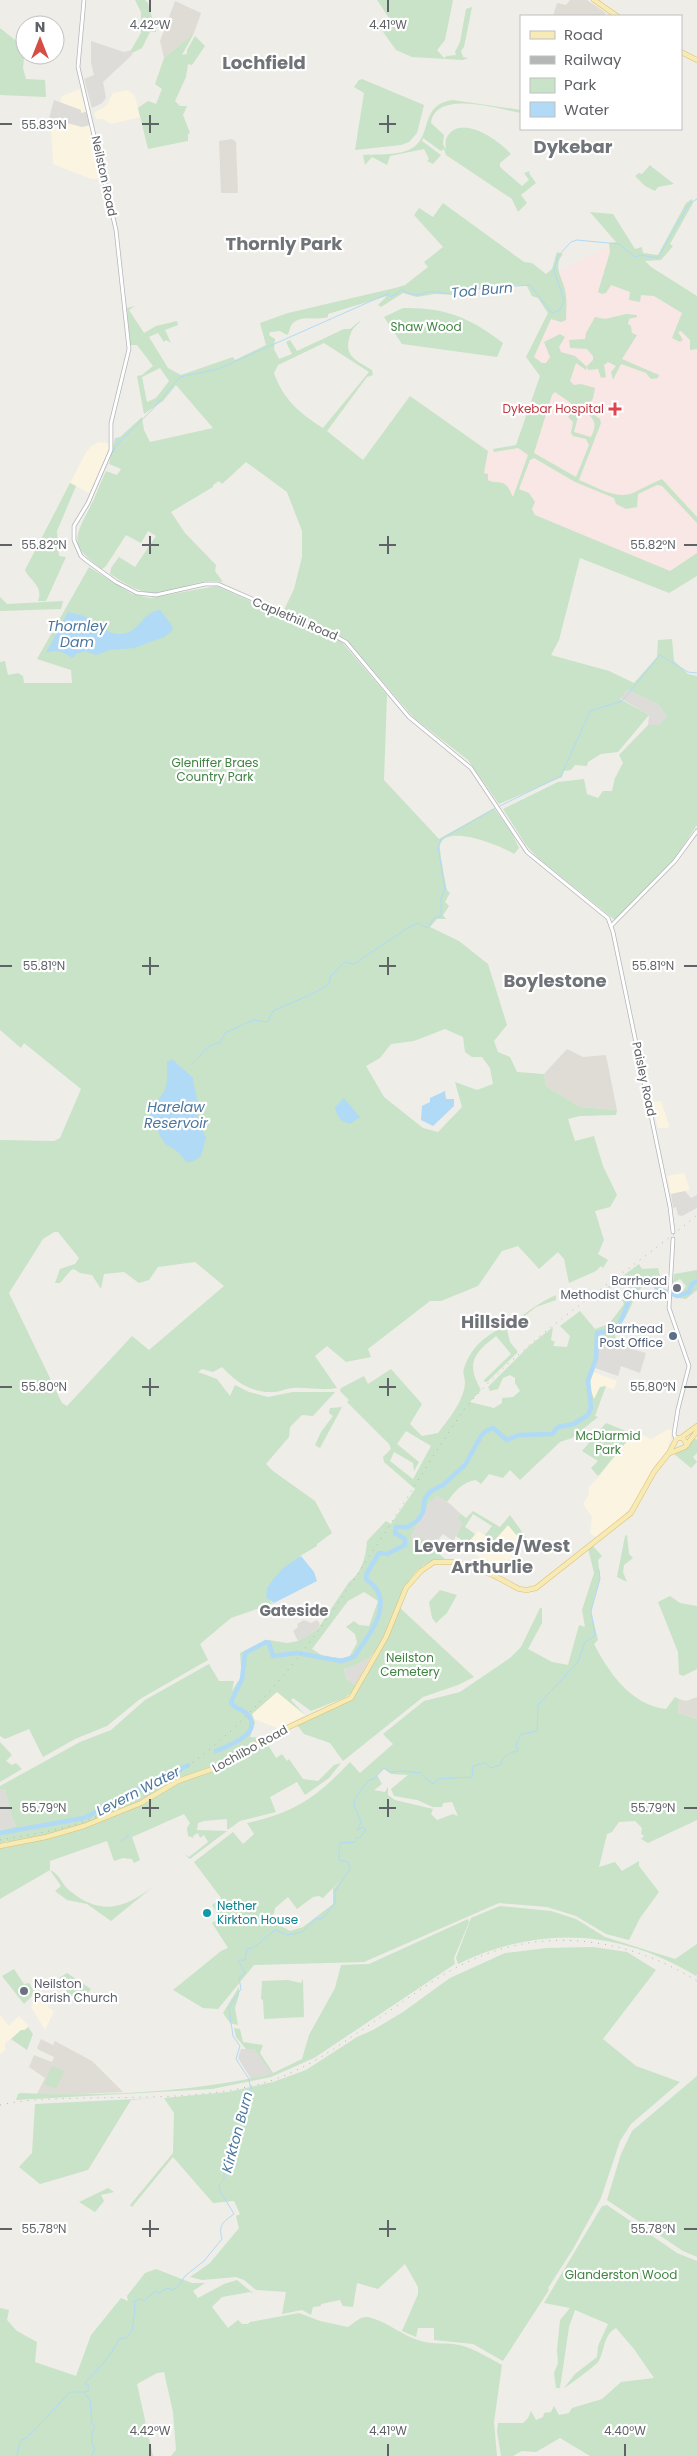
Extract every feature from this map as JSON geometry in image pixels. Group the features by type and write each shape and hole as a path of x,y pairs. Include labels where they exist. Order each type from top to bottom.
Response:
{"main road":[{"name":"Neilston Road","path":"84,0 78,67 116,230 129,353"},
{"path":"594,0 616,15"},
{"path":"682,52 697,59"},
{"name":"Caplethill Road","path":"129,353 111,423 111,450 88,503 74,526 74,540 81,556 129,589 147,595 205,584 225,586 298,621 338,637 349,646 409,717 471,768 527,852 605,915 612,926"},
{"path":"612,926 676,861 697,831"},
{"name":"Paisley Road","path":"612,926 666,1186 673,1232"},
{"path":"673,1240 669,1298 670,1313 689,1366 676,1426 678,1446 686,1446"},
{"path":"669,1453 678,1438 697,1426"},
{"path":"669,1453 686,1446 697,1431"},
{"path":"678,1438 686,1440 686,1446"},
{"name":"Lochlibo Road","path":"0,1846 46,1837 84,1826 133,1806 178,1781 228,1764 276,1733 351,1698 386,1637 406,1588 421,1571 434,1562 455,1562 487,1572 523,1590 529,1590 542,1585 585,1548 631,1513 654,1472 669,1453"}],"shaded area":[{"path":"570,0 587,0 606,13 604,15 553,15 557,3 566,5"},
{"path":"175,1 201,13 194,33 164,58 160,41"},
{"path":"91,41 124,52 132,50 132,55 103,82 106,98 102,103 92,108 84,79 94,75 91,63"},
{"path":"80,89 86,112 81,113 81,110 60,102 62,96"},
{"path":"128,90 135,96 140,117 111,124 103,119 96,119 94,113 107,105 113,93"},
{"path":"54,100 81,110 81,113 86,112 90,125 82,127 49,118"},
{"path":"49,118 82,127 90,125 100,173 97,179 91,179 53,164 51,127 47,126"},
{"path":"232,139 236,142 238,193 221,193 219,141"},
{"name":"Dykebar Hospital","path":"612,245 697,298 697,574 667,592 477,514 488,451 518,446 547,372 530,358 550,313 532,285"},
{"path":"99,442 108,443 109,450 91,494 70,483 85,454 91,446"},
{"path":"627,690 658,704 667,717 658,725 648,725 649,715 620,698"},
{"path":"567,1049 583,1057 606,1055 617,1110 580,1107 546,1086 544,1074"},
{"path":"661,1101 669,1125 668,1128 658,1128 652,1102"},
{"path":"684,1173 690,1190 671,1194 667,1176"},
{"path":"685,1191 691,1198 697,1195 697,1208 682,1216 678,1215 676,1207 673,1208 671,1194"},
{"path":"601,1334 627,1344 632,1349 646,1353 640,1373 621,1366 618,1376 595,1368 597,1338"},
{"path":"593,1372 617,1381 614,1389 602,1386 594,1400 589,1385"},
{"path":"668,1429 673,1431 667,1451 655,1465 634,1503 621,1519 596,1537 590,1534 592,1517 583,1504 589,1494 588,1487 599,1477 634,1431 651,1439"},
{"path":"437,1496 450,1504 466,1519 453,1541 443,1534 432,1547 422,1539 413,1544 411,1536 429,1503"},
{"path":"508,1525 524,1544 497,1572 480,1566 484,1561 473,1553 478,1544 472,1539 478,1531 494,1541"},
{"path":"304,1620 311,1623 317,1620 320,1624 317,1630 298,1641 293,1631 298,1627 297,1624"},
{"path":"372,1655 356,1685 346,1679 344,1669 360,1663"},
{"path":"278,1691 305,1715 280,1729 254,1719 252,1714"},
{"path":"697,1697 697,1719 678,1713 679,1699 686,1701"},
{"path":"5,1788 16,1826 0,1830 0,1789"},
{"path":"41,1994 52,2001 48,2007 54,2011 45,2030 31,2007"},
{"path":"0,2015 9,2026 19,2016 29,2026 5,2043 5,2050 0,2054"},
{"path":"41,2039 53,2045 55,2041 92,2061 123,2092 62,2095 37,2094 45,2078 29,2067 34,2055 52,2062 54,2057 37,2048"},
{"path":"241,2049 254,2049 273,2074 251,2079 238,2058"}],"green space":[{"path":"135,0 145,0 148,3 156,32 150,32 142,48 132,53 131,50 141,33 141,12"},
{"path":"377,0 453,0 445,40 437,50 444,58 456,55 455,52 460,42 466,9 472,7 464,47 461,51 463,57 468,58 463,60 412,57 396,50 381,29 391,21"},
{"path":"0,28 15,40 15,65 23,65 26,79 45,80 46,97 0,95"},
{"path":"194,33 182,55 187,54 187,50 195,36 205,46 192,65 188,64 186,77 175,101 180,106 187,106 183,115 190,133 188,134 188,141 148,149 138,108 148,101 156,104 162,89 155,84 164,58"},
{"path":"362,79 424,105 417,133 409,142 401,145 355,150 364,93 354,87"},
{"path":"453,100 520,110 520,113 484,105 456,104 444,107 435,113 431,123 444,135 443,144 446,150 446,139 452,131 459,128 468,128 488,136 511,154 500,163 500,167 522,186 529,180 524,173 530,171 529,173 536,183 521,195 527,203 518,212 512,199 446,155 444,149 441,151 423,138 422,141 441,155 433,164 427,161 429,159 424,149 390,156 387,165 372,157 365,165 363,155 403,152 414,147 423,135 431,113 443,103"},
{"path":"650,165 674,184 658,187 655,191 645,186 635,176 639,173 642,174"},
{"path":"692,199 693,203 670,244 673,246 661,260 645,261 651,267 697,296 697,349 690,350 690,340 681,331 678,332 683,340 680,342 672,338 682,313 654,296 641,295 640,302 629,300 630,292 611,285 606,293 598,292 610,252 609,243 616,242 590,212 613,214 635,249 642,247 643,253 658,255 686,203"},
{"path":"443,203 524,262 532,263 546,274 552,269 557,252 563,254 558,264 558,269 566,296 566,320 561,322 551,319 534,357 542,363 546,363 550,357 544,342 560,334 565,337 559,347 561,352 575,356 587,367 586,370 576,363 570,381 574,385 581,384 595,388 593,398 587,410 600,419 601,423 579,480 612,494 626,495 662,479 697,517 697,523 662,486 657,485 638,494 637,507 626,509 616,504 614,498 575,482 534,458 530,460 519,489 529,493 535,502 532,509 535,515 670,571 697,553 697,576 669,593 580,558 559,640 551,655 609,671 634,683 657,657 658,640 672,639 674,661 688,674 697,676 697,825 674,860 615,920 537,857 526,845 503,809 558,782 584,779 587,794 598,798 603,791 612,791 615,778 623,763 619,755 648,725 658,725 667,717 658,704 627,690 620,699 649,715 618,752 601,754 588,762 587,766 575,765 571,770 564,771 562,777 499,804 468,760 414,718 346,639 284,610 294,589 302,557 302,531 287,492 246,462 222,484 219,481 213,487 171,512 185,533 216,565 215,571 223,582 197,583 170,591 153,593 141,591 110,574 111,568 119,557 135,567 156,536 148,531 141,543 126,535 106,566 102,569 84,554 78,541 80,527 106,471 117,475 121,469 109,464 115,438 120,437 142,417 144,430 150,442 213,428 176,385 163,401 144,414 137,376 142,375 153,366 137,345 130,345 127,308 135,306 129,310 144,333 156,326 177,321 178,325 165,330 171,343 166,340 164,342 158,333 149,337 168,368 181,375 233,357 235,360 266,345 260,323 288,313 405,285 428,267 424,262 443,247 414,215 419,208 433,217","holes":["507,285 527,286 532,296 538,298 548,313 526,357 540,376 516,445 493,449 494,452 518,448 528,455 513,497 505,484 488,480 488,474 484,473 488,451 410,396 363,460 327,431 367,377 373,375 372,370 356,360 349,352 348,347 352,331 361,320 350,329 344,329 297,351 290,340 286,342 292,354 279,359 274,349 275,339 269,335 270,332 280,331 287,335 292,324 300,319 328,317 328,314 387,296 378,305 381,307 403,293 417,297 434,294 460,295 467,291","324,343 369,372 323,428 306,417 287,398 274,373 278,365","160,368 169,381 156,398 147,402 142,377","555,392 572,404 572,412 568,417 573,422 571,433 573,436 586,439 589,445 576,477 534,453 552,395","584,411 591,417 595,425 591,437 574,432 578,417"]},
{"name":"Shaw Wood","path":"403,308 444,312 480,327 503,343 497,357 402,344 384,317"},
{"path":"626,314 637,315 637,317 629,319 628,324 631,326 632,333 637,335 622,359 659,375 658,378 651,379 646,373 621,364 613,380 611,372 616,366 608,362 604,365 606,377 601,378 598,369 588,370 587,366 593,360 593,356 587,349 570,348 569,340 585,339 586,333 595,317 605,319"},
{"path":"70,483 76,486 57,531 59,556 66,557 46,601 38,601 38,588 25,570"},
{"name":"Gleniffer Braes Country Park","path":"89,567 132,594 150,598 216,586 341,641 387,695 384,780 439,839 494,808 512,833 519,848 514,854 475,838 452,836 444,839 440,848 447,890 450,893 445,902 449,906 443,915 446,919 437,919 430,927 459,941 488,964 507,1025 494,1041 498,1052 510,1057 517,1072 544,1074 546,1086 580,1107 617,1110 616,1115 580,1116 568,1119 575,1141 594,1136 603,1166 617,1195 610,1207 595,1211 604,1240 598,1254 608,1260 603,1268 601,1266 596,1271 569,1283 564,1259 558,1252 539,1269 518,1246 502,1251 478,1286 441,1301 430,1301 368,1349 371,1357 346,1362 327,1346 315,1356 337,1388 293,1388 266,1392 245,1386 222,1367 213,1372 202,1369 198,1372 217,1379 230,1396 235,1385 249,1392 268,1397 293,1392 335,1392 313,1416 302,1415 290,1427 289,1437 266,1464 315,1501 332,1533 317,1544 317,1546 300,1556 270,1602 274,1603 231,1618 200,1644 208,1660 140,1699 107,1726 75,1739 43,1757 29,1729 5,1739 0,1736 0,1140 54,1141 60,1138 81,1089 24,1043 21,1048 0,1030 0,662 5,661 8,675 18,673 23,676 24,683 72,683 71,670 37,659","holes":["445,1029 463,1037 465,1052 472,1057 482,1057 490,1068 493,1084 477,1090 455,1082 462,1107 438,1132 423,1128 384,1097 366,1066 380,1058 391,1044 414,1041","54,1232 58,1232 79,1258 75,1264 60,1269 55,1283 60,1283 74,1269 80,1273 92,1275 101,1289 104,1274 124,1272 139,1283 149,1280 158,1267 195,1262 224,1286 149,1350 132,1336 67,1406 62,1403 9,1293 43,1239"]},
{"path":"0,597 7,604 63,601 61,609 0,611"},
{"path":"639,1264 642,1269 658,1268 660,1276 658,1289 645,1284 640,1290 624,1319 614,1329 616,1340 601,1334 597,1338 595,1368 589,1385 594,1399 600,1387 606,1386 595,1416 598,1417 572,1438 560,1442 520,1480 510,1470 503,1478 489,1474 481,1484 476,1480 463,1485 447,1502 437,1496 429,1503 411,1536 413,1543 422,1538 445,1559 429,1562 417,1570 400,1598 380,1644 372,1655 359,1664 344,1669 346,1679 356,1685 352,1693 311,1711 293,1698 291,1700 305,1715 277,1692 252,1714 255,1723 250,1737 264,1738 276,1758 282,1754 287,1761 289,1759 303,1779 318,1781 334,1765 341,1763 329,1778 305,1795 297,1782 270,1797 276,1812 240,1821 229,1829 227,1829 227,1819 198,1823 197,1830 227,1831 190,1859 184,1854 189,1857 208,1842 204,1835 200,1838 198,1833 193,1836 194,1838 188,1836 187,1828 190,1823 184,1814 132,1837 140,1860 134,1863 132,1859 123,1858 114,1861 107,1841 50,1861 50,1870 0,1899 0,1846 8,1843 7,1841 0,1844 0,1830 16,1826 5,1789 0,1789 0,1786 80,1742 111,1730 145,1700 209,1664 219,1681 234,1681 232,1691 238,1681 242,1680 240,1653 269,1640 287,1643 298,1641 317,1630 349,1582 360,1569 366,1552 367,1541 386,1521 391,1524 415,1489 384,1462 383,1457 391,1449 389,1444 347,1402 349,1400 340,1391 341,1388 364,1376 368,1384 391,1369 422,1404 410,1424 422,1436 438,1433 462,1397 465,1383 463,1370 469,1357 481,1341 489,1335 556,1295 556,1300 536,1307 507,1330 510,1342 518,1352 487,1382 483,1381 511,1354 496,1336 477,1354 473,1366 476,1381 481,1390 470,1402 494,1408 502,1403 502,1398 513,1397 520,1391 515,1383 515,1378 510,1375 503,1378 498,1389 490,1391 488,1387 528,1347 553,1327 551,1340 555,1342 553,1346 567,1347 570,1336 560,1326 580,1311 595,1329 609,1324 624,1304 622,1299 630,1283 629,1277 597,1295","holes":["406,1431 431,1446 413,1479 390,1461 394,1452 413,1463 414,1471 419,1462 397,1444","364,1592 378,1601 369,1626 359,1625 354,1621 346,1627 355,1634 357,1643 348,1659 323,1656 312,1649 348,1601"]},
{"path":"697,1270 697,1290 686,1299 679,1298 686,1286 680,1279 673,1283 674,1274"},
{"path":"342,1407 320,1448 315,1445 321,1432 333,1416 329,1413 330,1408"},
{"name":"McDiarmid Park","path":"606,1423 633,1434 598,1476 591,1468 598,1461 582,1451"},
{"path":"694,1438 697,1440 697,1453 693,1457 697,1462 691,1468 673,1453 688,1447"},
{"path":"473,1511 500,1527 510,1515 528,1540 524,1544 508,1525 494,1541 485,1535 492,1526 473,1514 465,1527 475,1534 467,1544 456,1536 463,1523 458,1519 461,1514 466,1518"},
{"path":"627,1535 629,1554 633,1558 624,1565 623,1572 627,1582 617,1577 625,1536"},
{"path":"592,1545 602,1556 598,1560 600,1579 591,1611 598,1640 594,1644 607,1666 622,1686 642,1701 666,1709 675,1697 679,1699 678,1713 697,1719 697,1820 648,1843 641,1839 644,1836 641,1834 642,1828 635,1821 619,1822 612,1832 607,1834 599,1867 615,1862 622,1871 639,1861 639,1866 659,1892 640,1918 629,1940 606,1934 576,1916 547,1907 499,1903 364,1962 254,1965 218,2009 203,2008 173,1990 221,1951 228,1948 212,1923 220,1918 212,1905 221,1898 194,1862 233,1832 243,1844 254,1834 247,1823 292,1809 304,1802 327,1785 350,1762 360,1773 393,1744 383,1734 424,1701 460,1692 510,1658 521,1647 540,1608 542,1608 542,1623 528,1649 552,1662 568,1665 579,1625 585,1627 582,1610 594,1573 588,1548","holes":["384,1769 391,1774 408,1775 391,1789 394,1796 417,1800 433,1807 442,1807 443,1803 452,1802 458,1816 453,1814 437,1820 431,1814 433,1809 395,1800 388,1795 388,1787 385,1792 374,1790 382,1784 377,1775","341,1880 333,1889 333,1904 303,1927 290,1931 272,1921 275,1908 288,1897 297,1909 313,1897 319,1896 323,1898"]},
{"path":"440,1590 457,1595 447,1613 436,1623 432,1618 429,1602"},
{"path":"670,1596 680,1603 697,1606 697,1669 683,1676 679,1674 678,1652 658,1602"},
{"name":"Neilston Cemetery","path":"399,1607 474,1677 458,1685 423,1697 343,1761 330,1743 304,1734 297,1725 352,1699"},
{"path":"0,1742 12,1755 6,1761 12,1765 16,1763 22,1769 0,1782"},
{"path":"50,1870 56,1874 70,1891 94,1905 116,1906 127,1903 149,1890 111,1921 87,1904 67,1900 55,1891 61,1886"},
{"path":"500,1906 551,1911 576,1919 605,1937 675,1959 697,1944 697,1974 696,1976 667,1960 638,1949 608,1941 578,1938 549,1938 519,1943 488,1951 458,1964 456,1958 471,1918"},
{"path":"468,1919 469,1922 454,1958 455,1964 314,2058 271,2077 212,2089 16,2100 18,2094 21,2093 148,2092 211,2085 272,2074 254,2049 246,2049 236,2037 234,2028 240,2029 243,2042 263,2045 260,2053 273,2073 302,2059 309,2035 335,1988 341,1965 369,1964"},
{"path":"593,1947 627,1952 656,1970 603,2039 636,2066 680,2082 631,2124 620,2141 601,2198 573,2249 548,2288 549,2290 503,2361 473,2344 434,2340 434,2328 418,2328 416,2337 402,2331 418,2294 418,2287 405,2264 378,2289 357,2283 353,2307 343,2306 340,2300 313,2307 311,2315 302,2310 282,2314 286,2292 256,2290 244,2280 236,2277 202,2280 190,2277 210,2263 239,2228 236,2216 240,2214 234,2201 213,2203 173,2157 132,2207 130,2205 173,2153 174,2113 164,2098 228,2092 273,2082 306,2070 357,2037 403,2012 450,1978 505,1953 547,1948"},
{"path":"14,1969 24,1984 29,1983 35,1993 24,2004 2,1976"},
{"path":"67,1973 91,1989 81,2003 65,1992 67,1983 59,1978"},
{"path":"303,1979 304,2017 264,2019 263,2000 261,1999 262,1981 288,1980 301,1983"},
{"path":"239,1987 235,2008 238,2025 230,2023 223,2013"},
{"path":"28,2027 33,2034 27,2050 11,2039 21,2030 25,2030"},
{"path":"52,2066 64,2071 56,2089 44,2084"},
{"path":"697,2076 697,2257 683,2251 607,2200 621,2154 632,2131"},
{"path":"157,2098 131,2100 88,2170 40,2184 19,2167 32,2153 35,2104"},
{"path":"108,2188 114,2192 101,2195 104,2201 95,2212 79,2202"},
{"name":"Glanderston Wood","path":"607,2205 677,2253 697,2261 697,2456 590,2456 560,2438 536,2452 522,2451 513,2456 501,2456 497,2431 498,2423 523,2423 531,2411 536,2420 543,2417 544,2413 551,2412 554,2406 559,2415 569,2413 572,2408 602,2399 621,2382 654,2378 634,2349 616,2328 606,2339 598,2362 564,2388 575,2374 597,2357 598,2346 608,2324 575,2310 569,2327 560,2388 556,2388 554,2373 558,2363 557,2350 560,2320 570,2308 544,2303 602,2206"},
{"path":"156,2269 192,2283 205,2283 193,2291 198,2298 224,2284 237,2280 254,2294 250,2292 222,2297 212,2307 228,2328 238,2320 242,2324 248,2324 250,2322 299,2313 320,2321 348,2327 360,2319 368,2317 382,2322 414,2339 431,2343 460,2345 502,2365 494,2422 497,2456 171,2456 176,2450 173,2412 164,2372 157,2373 137,2384 153,2456 0,2456 0,2308 9,2310 7,2320 17,2331 37,2342 35,2362 76,2376 91,2335 121,2298 128,2301 127,2296 145,2273"}],"water":[{"name":"Thornley Dam","path":"160,610 171,624 173,630 164,637 134,648 110,650 96,655 85,651 76,654 73,658 60,652 46,653 68,612 94,621 115,634 120,634 131,631 149,614"},
{"name":"Harelaw Reservoir","path":"172,1059 193,1078 197,1100 196,1107 206,1138 201,1156 192,1162 186,1162 178,1152 167,1145 157,1128 150,1128 150,1111 165,1090 167,1062"},
{"path":"445,1091 446,1099 454,1099 454,1106 433,1126 421,1120 422,1106 430,1102 430,1098"},
{"path":"344,1098 360,1117 350,1124 340,1118 335,1107"},
{"path":"301,1556 314,1572 317,1581 274,1603 266,1597 267,1588 283,1568"}],"waterway":[{"name":"Tod Burn","path":"114,451 116,445 152,410 180,377 218,369 388,294 391,297 402,290 414,295 430,292 458,294 465,290 530,285 552,313 560,310 564,300 554,271 558,256 571,242 577,240 619,244 635,257 641,255 658,258 689,204 697,199"},
{"path":"500,806 561,776 590,711 622,701 660,655 688,672 697,673"},
{"path":"192,1064 208,1047 221,1042 225,1033 253,1020 268,1022 273,1011 328,985 331,976 344,962 354,964 418,923 427,928 434,918 441,916 441,898 445,889 438,847 441,839 494,809"},
{"name":"Levern Water","path":"216,1751 236,1742 249,1732 252,1726 251,1720 246,1713 231,1702 242,1679 245,1653 266,1642 269,1643 273,1656 297,1653 341,1661 354,1657 370,1634 380,1607 380,1598 377,1590 366,1579 367,1573 379,1553 387,1554 405,1545 405,1539 395,1533 396,1527 408,1527 418,1520 423,1512 425,1498 431,1491 443,1485 465,1465 481,1436 486,1431 493,1428 507,1440 519,1435 552,1434 558,1427 574,1424 588,1415 591,1408 588,1380 596,1359 597,1333 611,1330 619,1324 632,1293 642,1281 650,1279 657,1288 677,1296 689,1292 692,1284 697,1281"},
{"name":"Kirkton Burn","path":"422,1775 433,1784 438,1779 472,1777 473,1766 485,1763 491,1768 500,1765 507,1755 518,1751 516,1745 521,1734 537,1731 538,1705 578,1662 585,1642 595,1636 591,1611 600,1579 599,1570"},
{"name":"Levern Water","path":"0,1833 84,1818 188,1765"},
{"name":"Kirkton Burn","path":"91,2456 95,2450 92,2444 95,2426 92,2424 90,2400 84,2392 88,2391 88,2384 84,2384 108,2357 119,2339 126,2338 132,2331 135,2310 134,2301 142,2299 144,2301 156,2291 159,2293 167,2288 173,2290 178,2287 185,2276 204,2261 222,2239 222,2224 234,2214 220,2191 219,2185 224,2180 224,2173 241,2127 248,2094 251,2091 249,2079 236,2059 240,2046 233,2036 229,2008 241,1989 239,1978 245,1973 238,1960 245,1960 247,1948 253,1948 275,1930 288,1935 302,1932 316,1919 323,1918 335,1903 335,1891 350,1869 348,1862 339,1860 341,1843 355,1842 357,1837 360,1838 366,1830 363,1827 357,1830 361,1822 354,1801 369,1780 374,1779 384,1768 391,1772 421,1773"},
{"path":"121,1841 128,1837 128,1834"},
{"path":"17,2456 20,2441 28,2437 70,2392 83,2392"}],"railway":[{"path":"0,1840 43,1832 85,1821 137,1798 183,1770 224,1737 261,1701 295,1661 327,1618 358,1574 467,1406 520,1353 697,1215"},
{"path":"0,2105 41,2100 199,2094 245,2088 267,2082 295,2071 321,2057 460,1965 502,1949 531,1943 559,1940 617,1947 644,1955 697,1981"}],"place":[{"name":"Dykebar Hospital","path":"615,409"},
{"name":"Barrhead Methodist Church","path":"677,1288"},
{"name":"Barrhead Post Office","path":"673,1336"},
{"name":"Nether Kirkton House","path":"207,1913"},
{"name":"Neilston Parish Church","path":"24,1991"}],"district":[{"name":"Lochfield","path":"264,63"},
{"name":"Dykebar","path":"573,147"},
{"name":"Thornly Park","path":"284,244"},
{"name":"Boylestone","path":"555,981"},
{"name":"Hillside","path":"495,1322"},
{"name":"Levernside/West Arthurlie","path":"492,1556"},
{"name":"Gateside","path":"294,1611"}]}
